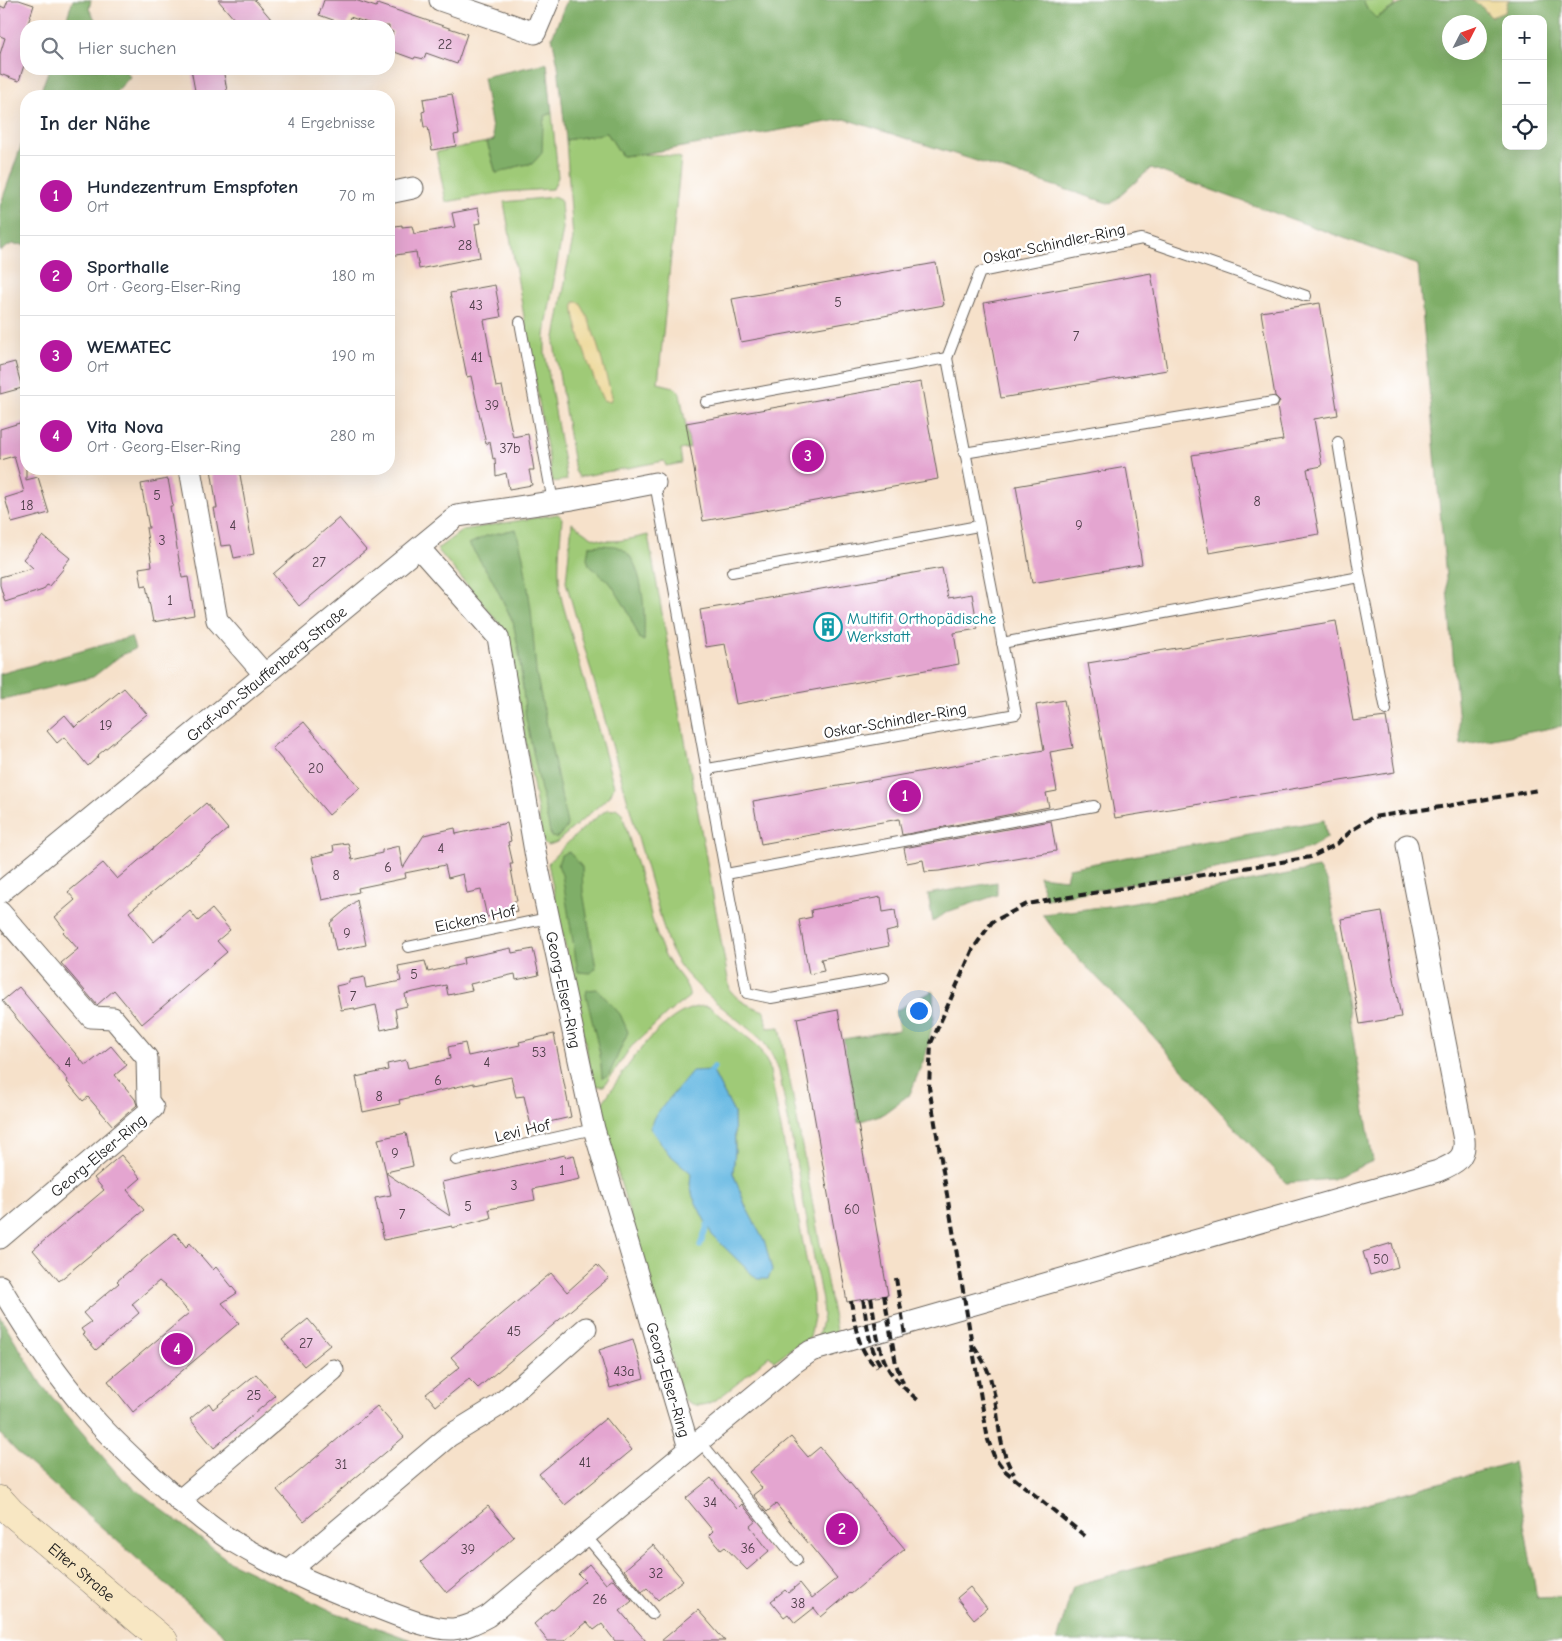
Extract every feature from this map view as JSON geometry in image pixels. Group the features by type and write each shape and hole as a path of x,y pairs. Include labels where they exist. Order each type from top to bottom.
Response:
{"main road":[{"name":"Elter Straße","path":"0,1500 11,1512 164,1641"}],"street":[{"path":"440,0 536,33 549,0"},
{"path":"395,192 413,188"},
{"path":"191,475 217,620 266,674"},
{"name":"Graf-von-Stauffenberg-Straße","path":"0,893 457,516 553,502 655,483"},
{"name":"Georg-Elser-Ring","path":"419,548 498,637 537,864 594,1129 694,1444"},
{"name":"Georg-Elser-Ring","path":"0,1286 17,1316 89,1413 117,1443 179,1501 231,1540 288,1572 339,1595 435,1626 452,1635 488,1616 694,1444 812,1350 1438,1171 1458,1161 1464,1149 1464,1140 1408,845"},
{"name":"Georg-Elser-Ring","path":"0,912 91,1017 113,1018 147,1058 148,1101 153,1108 0,1238"},
{"path":"288,1572 449,1436 498,1406 586,1328"},
{"path":"179,1501 333,1370"}],"lane":[{"name":"Oskar-Schindler-Ring","path":"708,769 1016,714 978,526 947,358 980,272 1142,239 1306,296"},
{"path":"520,322 553,502"},
{"path":"706,402 947,358"},
{"path":"964,453 1272,402"},
{"path":"1338,442 1360,577 1386,710"},
{"path":"655,483 747,993 771,998 884,978"},
{"path":"732,572 978,526"},
{"path":"1002,643 1360,577"},
{"path":"726,874 1094,806"},
{"name":"Eickens Hof","path":"408,948 548,918"},
{"name":"Levi Hof","path":"456,1160 594,1129"},
{"path":"694,1444 797,1560"},
{"path":"585,1535 652,1614"}],"green space":[{"path":"73,0 91,0 89,9 95,20 66,20"},
{"path":"567,0 1363,0 1368,10 1376,18 1407,0 1471,0 1480,5 1491,17 1509,0 1562,0 1562,726 1461,745 1418,265 1151,168 1111,204 845,119 622,156 607,133 566,140 558,65 552,37"},
{"path":"1363,0 1395,0 1395,6 1376,18 1368,10"},
{"path":"547,63 552,113 545,116 543,124 542,153 532,164 496,173 487,142 494,140 483,77"},
{"path":"47,75 129,75 130,77 118,90 41,90"},
{"path":"552,113 558,177 552,189 504,192 446,202 436,152 487,142 496,173 532,164 545,116"},
{"path":"607,133 622,156 652,154 681,158 658,383 674,387 680,393 690,448 680,450 682,463 666,466 664,461 579,477 575,471 554,343 573,239 566,140"},
{"path":"20,149 20,245 12,244 0,251 0,206"},
{"path":"559,198 561,202 563,229 547,321 545,353 567,480 553,482 504,202"},
{"path":"558,514 562,518 559,570 562,601 614,786 610,796 557,842 547,845 543,842 507,633 437,549 463,530"},
{"path":"572,523 592,537 606,541 648,535 730,990 741,1001 764,1011 767,1028 780,1027 837,1336 831,1338 827,1335 818,1337 823,1316 822,1301 777,1066 769,1049 760,1038 691,979 675,958 667,940 566,582"},
{"path":"516,529 523,556 531,609 536,672 567,824 566,828 557,838 551,837 526,719 519,652 513,622 492,579 469,544 486,536"},
{"path":"589,546 618,547 627,553 634,562 642,589 644,641 640,639 626,608 611,584 589,565 587,558"},
{"path":"131,637 135,649 120,656 93,677 0,700 0,674"},
{"path":"616,808 622,813 659,941 668,960 687,987 689,997 668,1013 631,1047 604,1086 594,1086 548,863 592,821 608,809 613,810"},
{"path":"1324,820 1327,838 1310,848 1276,858 1046,899 1039,876 1066,879 1069,868"},
{"path":"569,852 582,867 583,892 596,968 591,973 578,972 562,875 558,865 561,855"},
{"path":"1318,868 1328,883 1373,1161 1332,1179 1286,1183 1138,1019 1067,947 1042,914 1146,900"},
{"path":"997,882 997,895 947,912 933,922 928,894"},
{"path":"597,989 620,1014 628,1032 609,1075 602,1078 600,1054 586,995 587,990"},
{"path":"933,991 934,1017 926,1054 910,1094 883,1114 858,1122 843,1039 899,1030 895,1011"},
{"path":"704,1006 710,1007 758,1046 769,1066 813,1295 814,1317 810,1338 774,1361 769,1356 727,1392 702,1405 692,1404 683,1399 599,1108 644,1046 673,1018 688,1010","holes":["712,1070 734,1113 735,1150 733,1173 746,1207 690,1184"]},
{"path":"0,1316 41,1384 120,1477 229,1561 334,1612 414,1641 231,1641 24,1459 0,1434"},
{"path":"1513,1462 1537,1598 1562,1597 1562,1641 1057,1641 1073,1586"}],"sand":[{"path":"1471,0 1509,0 1505,12 1491,17 1480,5"},
{"path":"574,302 579,302 589,320 612,396 610,402 603,400 589,366 579,336"}],"water":[{"path":"712,1070 734,1113 735,1150 733,1173 746,1207 765,1243 772,1270 768,1279 757,1279 712,1235 693,1197 690,1184 691,1173 668,1153 650,1128 654,1117 692,1071"}],"building":[{"path":"8,0 19,0 34,5 29,20 20,20 21,75 19,81 0,74 0,54 5,38 0,36 0,6 5,8"},
{"path":"218,0 255,0 272,20 235,20"},
{"path":"324,0 355,0 376,7 378,4 467,34 457,64 426,53 424,59 415,57 414,59 395,52 395,20 359,20 350,17 349,20 333,20 319,15"},
{"path":"192,75 224,75 227,90 195,90"},
{"path":"452,94 459,134 454,135 456,146 432,150 428,127 424,127 422,112 425,111 423,99"},
{"path":"478,208 481,223 475,224 480,257 419,269 416,252 395,255 395,226 412,226 414,234 455,227 452,213"},
{"path":"936,263 944,305 741,342 732,299"},
{"path":"1151,273 1167,370 1001,398 984,303"},
{"path":"495,285 501,317 484,320 496,387 502,386 513,437 528,434 534,470 529,470 532,485 509,489 506,473 496,476 495,458 493,459 490,442 486,444 471,376 467,377 450,293"},
{"path":"1320,303 1338,415 1314,419 1322,466 1307,469 1319,534 1209,553 1192,455 1283,440 1277,407 1280,401 1275,396 1261,312"},
{"path":"15,362 20,389 0,394 0,366"},
{"path":"921,382 938,479 703,521 686,423"},
{"path":"20,423 20,475 26,475 26,480 38,477 49,513 12,523 5,498 24,492 14,456 0,460 0,429"},
{"path":"1126,467 1142,564 1032,583 1016,486"},
{"path":"212,475 240,475 254,554 234,558 231,545 221,546 214,508 217,508"},
{"path":"168,479 173,506 170,506 182,578 188,577 194,615 153,622 146,585 142,586 139,568 152,566 146,528 149,528 141,484"},
{"path":"339,518 366,550 299,606 273,574"},
{"path":"43,536 70,558 49,586 47,585 43,590 5,602 0,585 0,577 33,568 23,559"},
{"name":"Multifit Orthopädische Werkstatt","path":"942,568 948,598 972,594 978,629 954,633 959,664 736,704 725,644 706,647 700,610"},
{"path":"1336,621 1353,721 1386,717 1395,772 1115,818 1088,663"},
{"path":"124,688 147,714 98,755 88,766 64,737 57,743 47,731 65,715 75,727"},
{"path":"1064,700 1073,748 1050,752 1057,791 1046,793 1049,807 902,835 899,819 761,844 753,801 1044,750 1036,705"},
{"path":"304,722 360,788 329,815 272,748"},
{"path":"206,803 228,829 129,912 154,942 190,911 198,921 212,909 230,930 217,941 227,952 142,1024 114,990 97,1005 61,963 78,949 63,932 65,930 55,917 75,900 68,892 103,863 117,879"},
{"path":"1051,821 1056,851 939,871 925,872 923,860 907,863 904,848"},
{"path":"507,823 511,841 508,842 513,864 510,864 517,911 487,917 481,890 467,893 463,874 448,878 445,865 405,873 406,878 358,888 359,892 322,900 312,857 334,852 333,845 348,843 352,860 382,853 382,850 399,846 403,868 424,835 455,828 456,834"},
{"path":"881,897 883,912 895,910 898,929 886,932 889,946 821,959 824,971 809,974 799,920 812,917 811,910"},
{"path":"357,900 366,945 336,951 330,923"},
{"path":"1382,912 1401,1017 1360,1024 1341,919"},
{"path":"511,948 512,953 533,949 539,975 516,980 515,974 470,984 472,990 448,995 446,985 405,994 407,1006 395,1009 398,1026 381,1030 376,1005 355,1010 355,1008 341,1010 336,986 349,983 349,980 364,977 366,988 401,981 398,966 425,961 428,972 464,964 463,958"},
{"path":"19,987 86,1066 111,1046 127,1065 115,1075 135,1099 137,1105 113,1126 88,1097 83,1101 67,1082 68,1080 2,1001"},
{"path":"838,1010 888,1295 847,1302 797,1018"},
{"path":"554,1034 571,1117 531,1126 524,1096 516,1097 511,1077 474,1085 474,1083 399,1100 400,1104 363,1112 356,1077 388,1070 387,1064 406,1060 408,1068 450,1059 448,1047 465,1043 468,1056 520,1045 519,1042"},
{"path":"406,1133 413,1166 386,1172 378,1139"},
{"path":"121,1155 141,1178 127,1190 144,1210 59,1281 33,1250 104,1190 94,1178"},
{"path":"565,1155 565,1157 574,1155 580,1179 533,1189 535,1200 489,1209 491,1218 452,1228 452,1226 384,1240 375,1198 391,1195 386,1173 450,1216 442,1182"},
{"path":"175,1233 186,1247 190,1243 213,1270 216,1267 237,1293 222,1303 239,1323 133,1412 108,1381 189,1313 171,1291 159,1281 132,1304 139,1313 96,1350 83,1335 85,1334 81,1329 91,1322 83,1313 119,1283 117,1281"},
{"path":"1392,1243 1398,1267 1370,1275 1363,1252"},
{"path":"597,1265 609,1278 478,1388 469,1379 436,1406 426,1394 460,1367 451,1357 551,1273 567,1292"},
{"path":"308,1319 330,1345 304,1366 282,1340"},
{"path":"633,1339 644,1378 610,1388 599,1350"},
{"path":"256,1374 275,1396 214,1448 190,1419 209,1403 213,1409"},
{"path":"377,1406 404,1437 304,1521 277,1490"},
{"path":"606,1418 632,1450 565,1505 539,1474"},
{"path":"791,1437 808,1457 820,1447 905,1549 821,1617 814,1608 795,1623 788,1614 784,1617 771,1601 785,1590 788,1593 800,1583 812,1598 837,1578 776,1504 767,1512 753,1495 762,1488 749,1472"},
{"path":"711,1478 737,1509 742,1504 756,1521 750,1526 769,1551 747,1570 725,1547 721,1550 709,1535 713,1531 686,1498"},
{"path":"488,1506 514,1537 447,1593 421,1562"},
{"path":"653,1545 683,1580 658,1600 647,1588 642,1592 624,1570"},
{"path":"589,1564 606,1584 613,1579 632,1601 620,1611 646,1641 615,1641 602,1624 594,1630 587,1622 564,1641 548,1641 534,1624 551,1609 553,1610 585,1581 578,1574"},
{"path":"970,1587 987,1608 974,1619 957,1598"},
{"path":"698,1610 725,1641 661,1641"}],"waterway":[{"path":"700,1246 707,1226"}],"railway":[{"path":"1085,1536 1004,1470 994,1456 988,1440 929,1087 931,1043 973,949 992,922 1027,904 1311,857 1337,844 1352,830 1373,817 1538,790"},
{"path":"896,1278 905,1335"},
{"path":"884,1295 896,1364 903,1383"},
{"path":"871,1298 878,1339 888,1369 906,1390 920,1402"},
{"path":"863,1299 873,1351 881,1366"},
{"path":"851,1301 861,1345 870,1361 877,1367"},
{"path":"974,1346 990,1376 1001,1441 1008,1463 1014,1474"}],"place":[{"name":"WEMATEC","path":"808,456"},
{"name":"Multifit Orthopädische Werkstatt","path":"828,627"},
{"name":"Hundezentrum Emspfoten","path":"905,796"},
{"name":"Vita Nova","path":"177,1349"},
{"name":"Sporthalle","path":"842,1529"}]}
